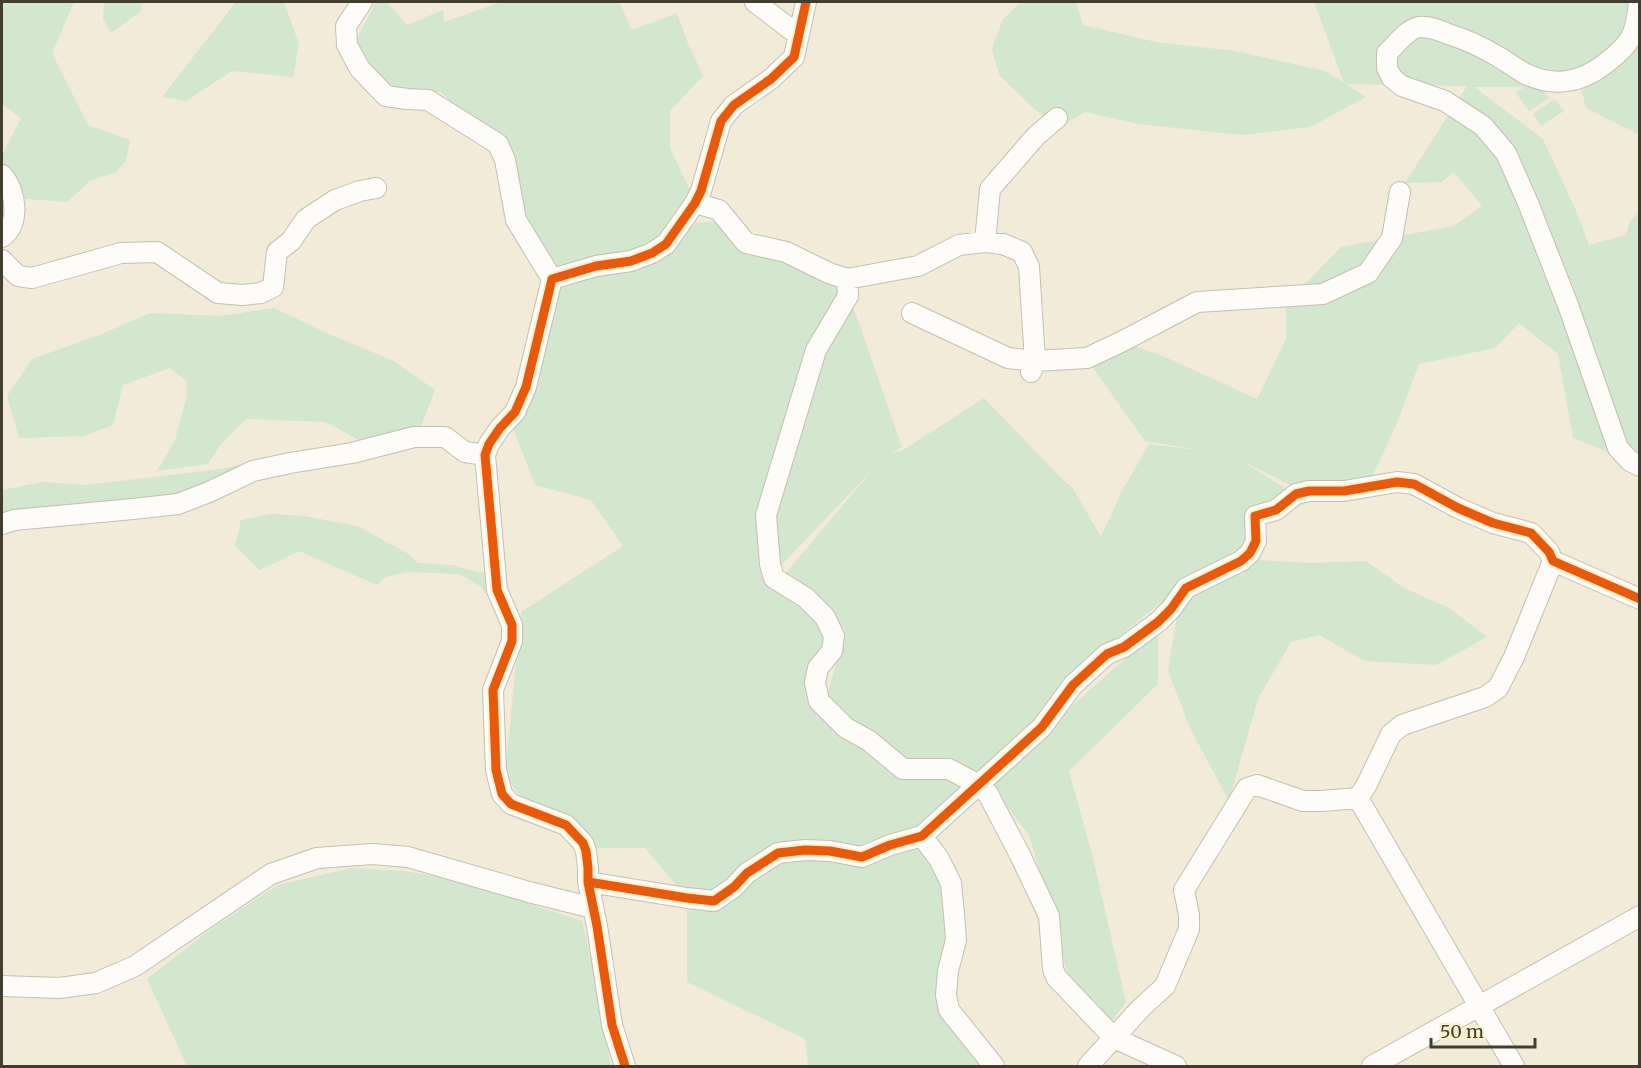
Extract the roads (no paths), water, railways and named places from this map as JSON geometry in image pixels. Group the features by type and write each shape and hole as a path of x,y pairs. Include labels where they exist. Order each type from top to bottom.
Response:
{"street":[{"path":"362,2 346,26 347,45 360,69 386,96 428,100 498,144 506,160 516,220 552,279 526,387 515,412 500,428 489,444 485,455 497,590 513,625 512,641 494,690 496,770 502,794 511,804 566,825 583,843 612,1024 625,1066"},
{"path":"755,2 798,35"},
{"path":"552,279 596,266 631,261 652,253 666,244 696,203 721,120 734,105 771,79 794,57 806,2"},
{"path":"1639,2 1635,30 1623,50 1602,67 1575,81 1552,82 1526,74 1468,41 1433,28 1419,27 1387,53 1387,68 1392,78 1402,86 1444,101 1483,126 1506,153 1568,305 1618,448 1630,461 1640,466"},
{"path":"985,242 990,189 1036,136 1057,118"},
{"path":"2,175 7,180 14,198 13,218 6,234 2,237"},
{"path":"2,260 18,276 32,278 121,253 157,252 218,293 243,296 261,293 273,287 277,252 291,241 306,219 335,200 376,188"},
{"path":"912,313 1033,368 1087,358 1197,302 1323,294 1368,273 1392,238 1400,192"},
{"path":"696,203 719,210 746,243 786,252 847,279 918,266 959,245 985,242 1004,244 1022,252 1029,267 1033,368"},
{"path":"847,279 848,296 816,350 766,516 774,578 806,598 825,616 834,636 832,651 818,668 815,683 819,701 846,728 868,740 903,769 949,769 977,784 988,794 1049,916 1053,969 1056,977 1114,1038 1176,1066"},
{"path":"2,525 14,520 178,504 253,471 352,453 414,437 445,437 465,452 485,455"},
{"path":"588,882 714,901 734,888 747,873 778,853 805,850 830,851 862,857 922,836 1042,727 1074,685 1107,654 1124,647 1158,622 1186,588 1241,561 1250,553 1256,541 1255,516 1276,510 1296,494 1309,491 1344,491 1397,482 1414,484 1458,508 1493,523 1531,533 1549,552 1553,561 1640,599"},
{"path":"1358,798 1391,734 1402,725 1485,697 1498,688 1514,657 1553,561"},
{"path":"1088,1066 1141,1008 1165,986 1189,929 1184,890 1247,788 1257,785 1303,801 1358,798"},
{"path":"1358,798 1514,1066"},
{"path":"922,836 939,859 951,883 956,940 948,971 946,995 950,1010 994,1066"},
{"path":"2,986 58,988 96,983 135,966 271,874 317,858 373,854 408,857 593,908"},
{"path":"1372,1066 1640,916"}]}
